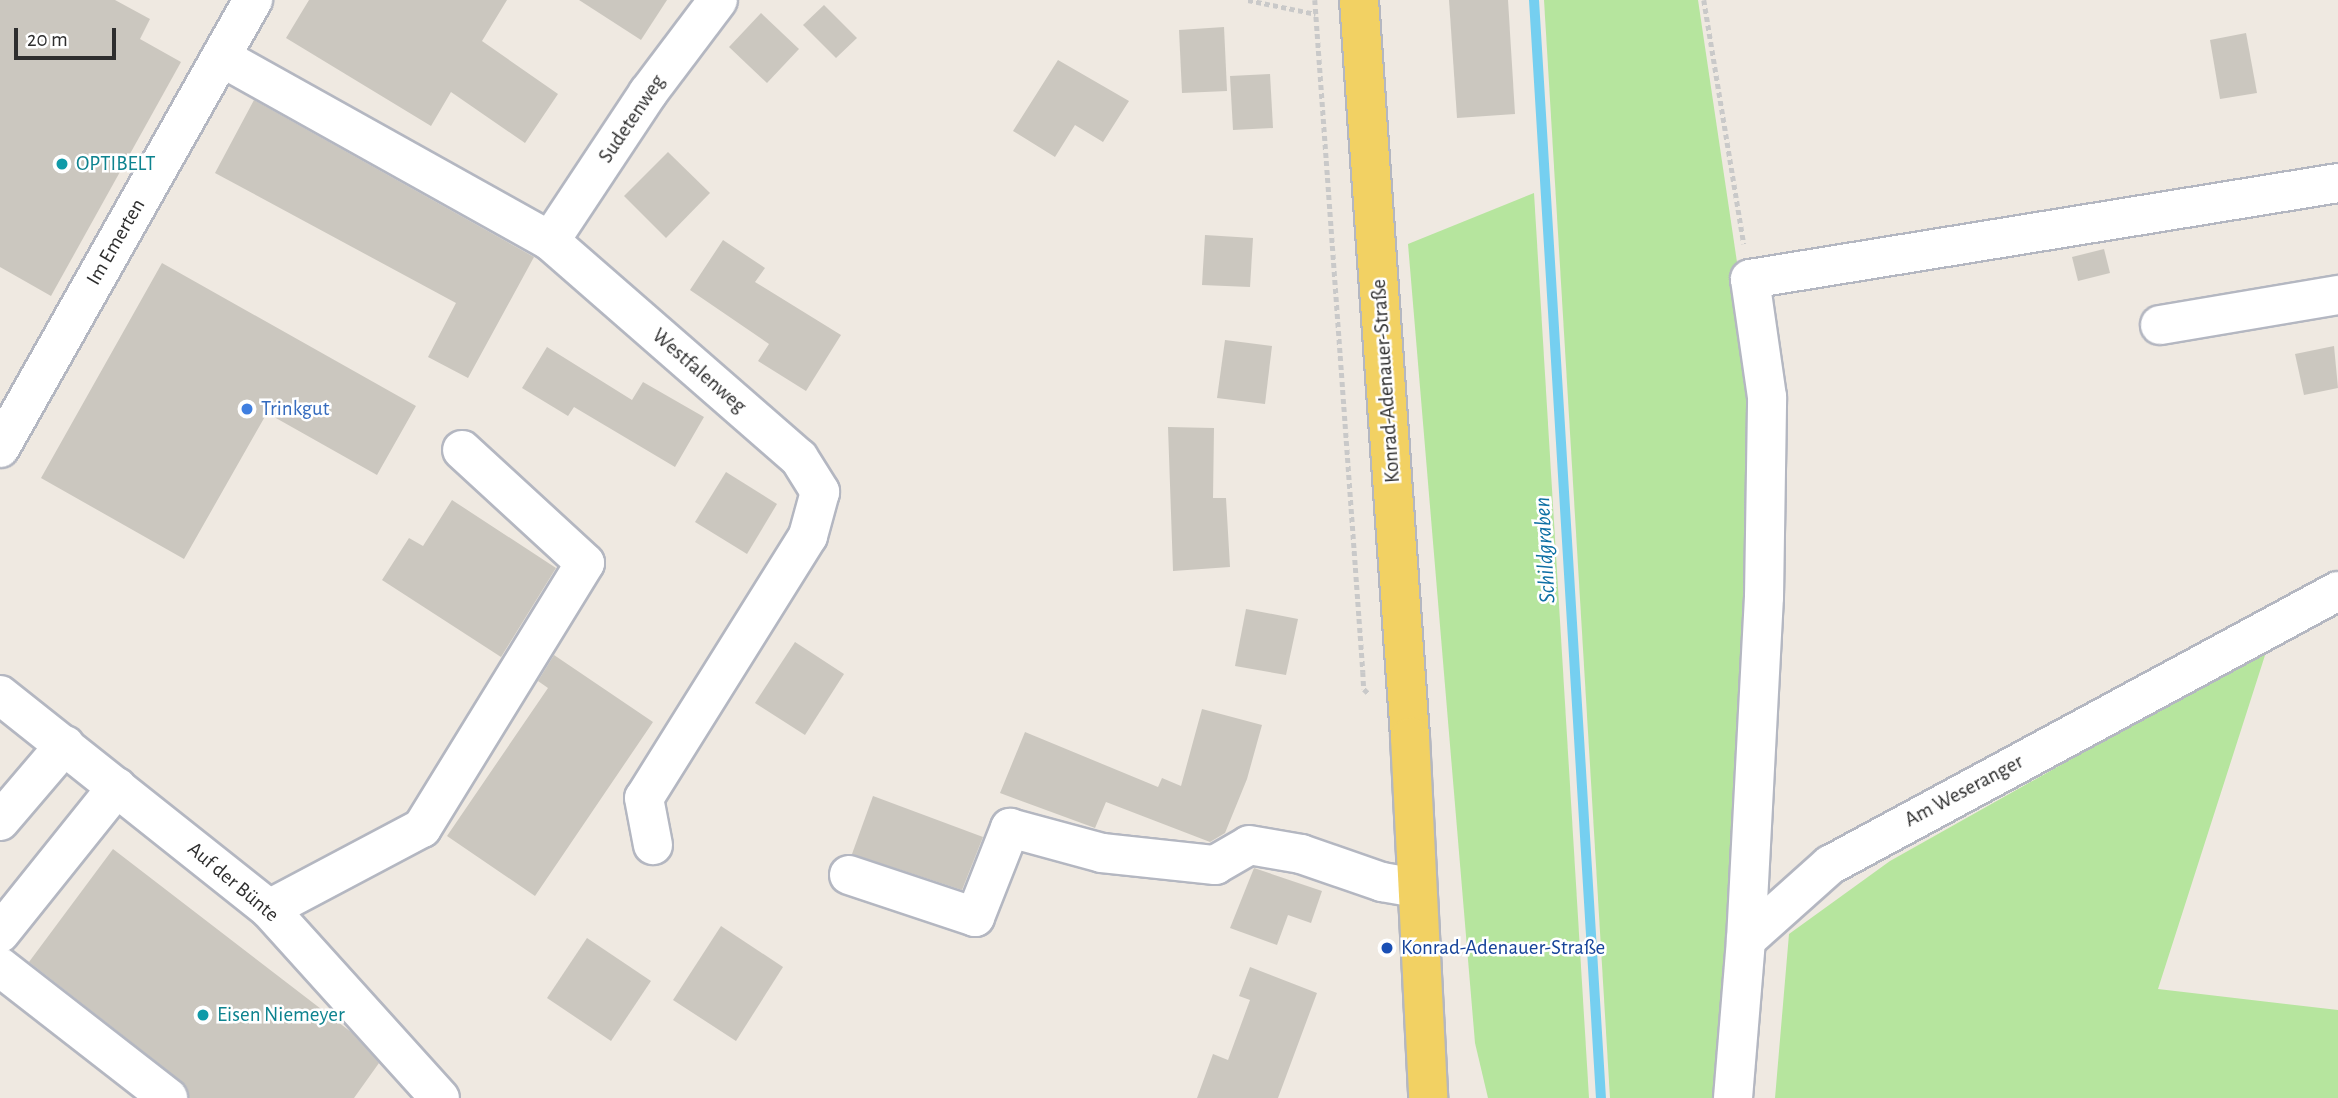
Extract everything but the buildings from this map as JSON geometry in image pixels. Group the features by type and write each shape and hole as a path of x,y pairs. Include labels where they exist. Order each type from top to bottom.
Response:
{"main road":[{"name":"Konrad-Adenauer-Straße","path":"1359,0 1410,737 1428,1098"}],"street":[{"name":"Im Emerten","path":"0,448 253,0"},
{"name":"Sudetenweg","path":"550,242 648,93 718,0"},
{"name":"Westfalenweg","path":"221,57 550,242 799,458 820,492 808,536 644,798 653,845"},
{"path":"1733,1098 1746,940 1764,597 1767,397 1750,279 2338,183"},
{"path":"2161,325 2338,295"},
{"path":"268,909 422,828 585,563 462,450"},
{"name":"Am Weseranger","path":"1746,940 1842,858 2338,591"},
{"name":"Auf der Bünte","path":"0,695 268,909 440,1098"},
{"path":"0,821 65,745"},
{"path":"0,933 117,787"},
{"path":"849,875 975,917 1010,828 1102,853 1215,864 1249,845 1301,854 1382,882 1416,888"},
{"path":"0,967 168,1098"}],"path":[{"path":"1248,0 1316,14"},
{"path":"1315,0 1364,689 1410,737"},
{"path":"1704,0 1750,279"}],"green space":[{"path":"1544,0 1698,0 1752,363 1740,812 1715,1098 1610,1098"},
{"path":"1534,193 1589,1098 1488,1098 1475,1043 1408,244"},
{"path":"2267,649 2158,989 2338,1010 2338,1098 1775,1098 1789,934 1890,861"}],"waterway":[{"name":"Schildgraben","path":"1534,0 1601,1098"}],"place":[{"name":"OPTIBELT","path":"62,164"},
{"name":"Trinkgut","path":"247,409"},
{"name":"Konrad-Adenauer-Straße","path":"1387,948"},
{"name":"Eisen Niemeyer","path":"203,1015"}]}
